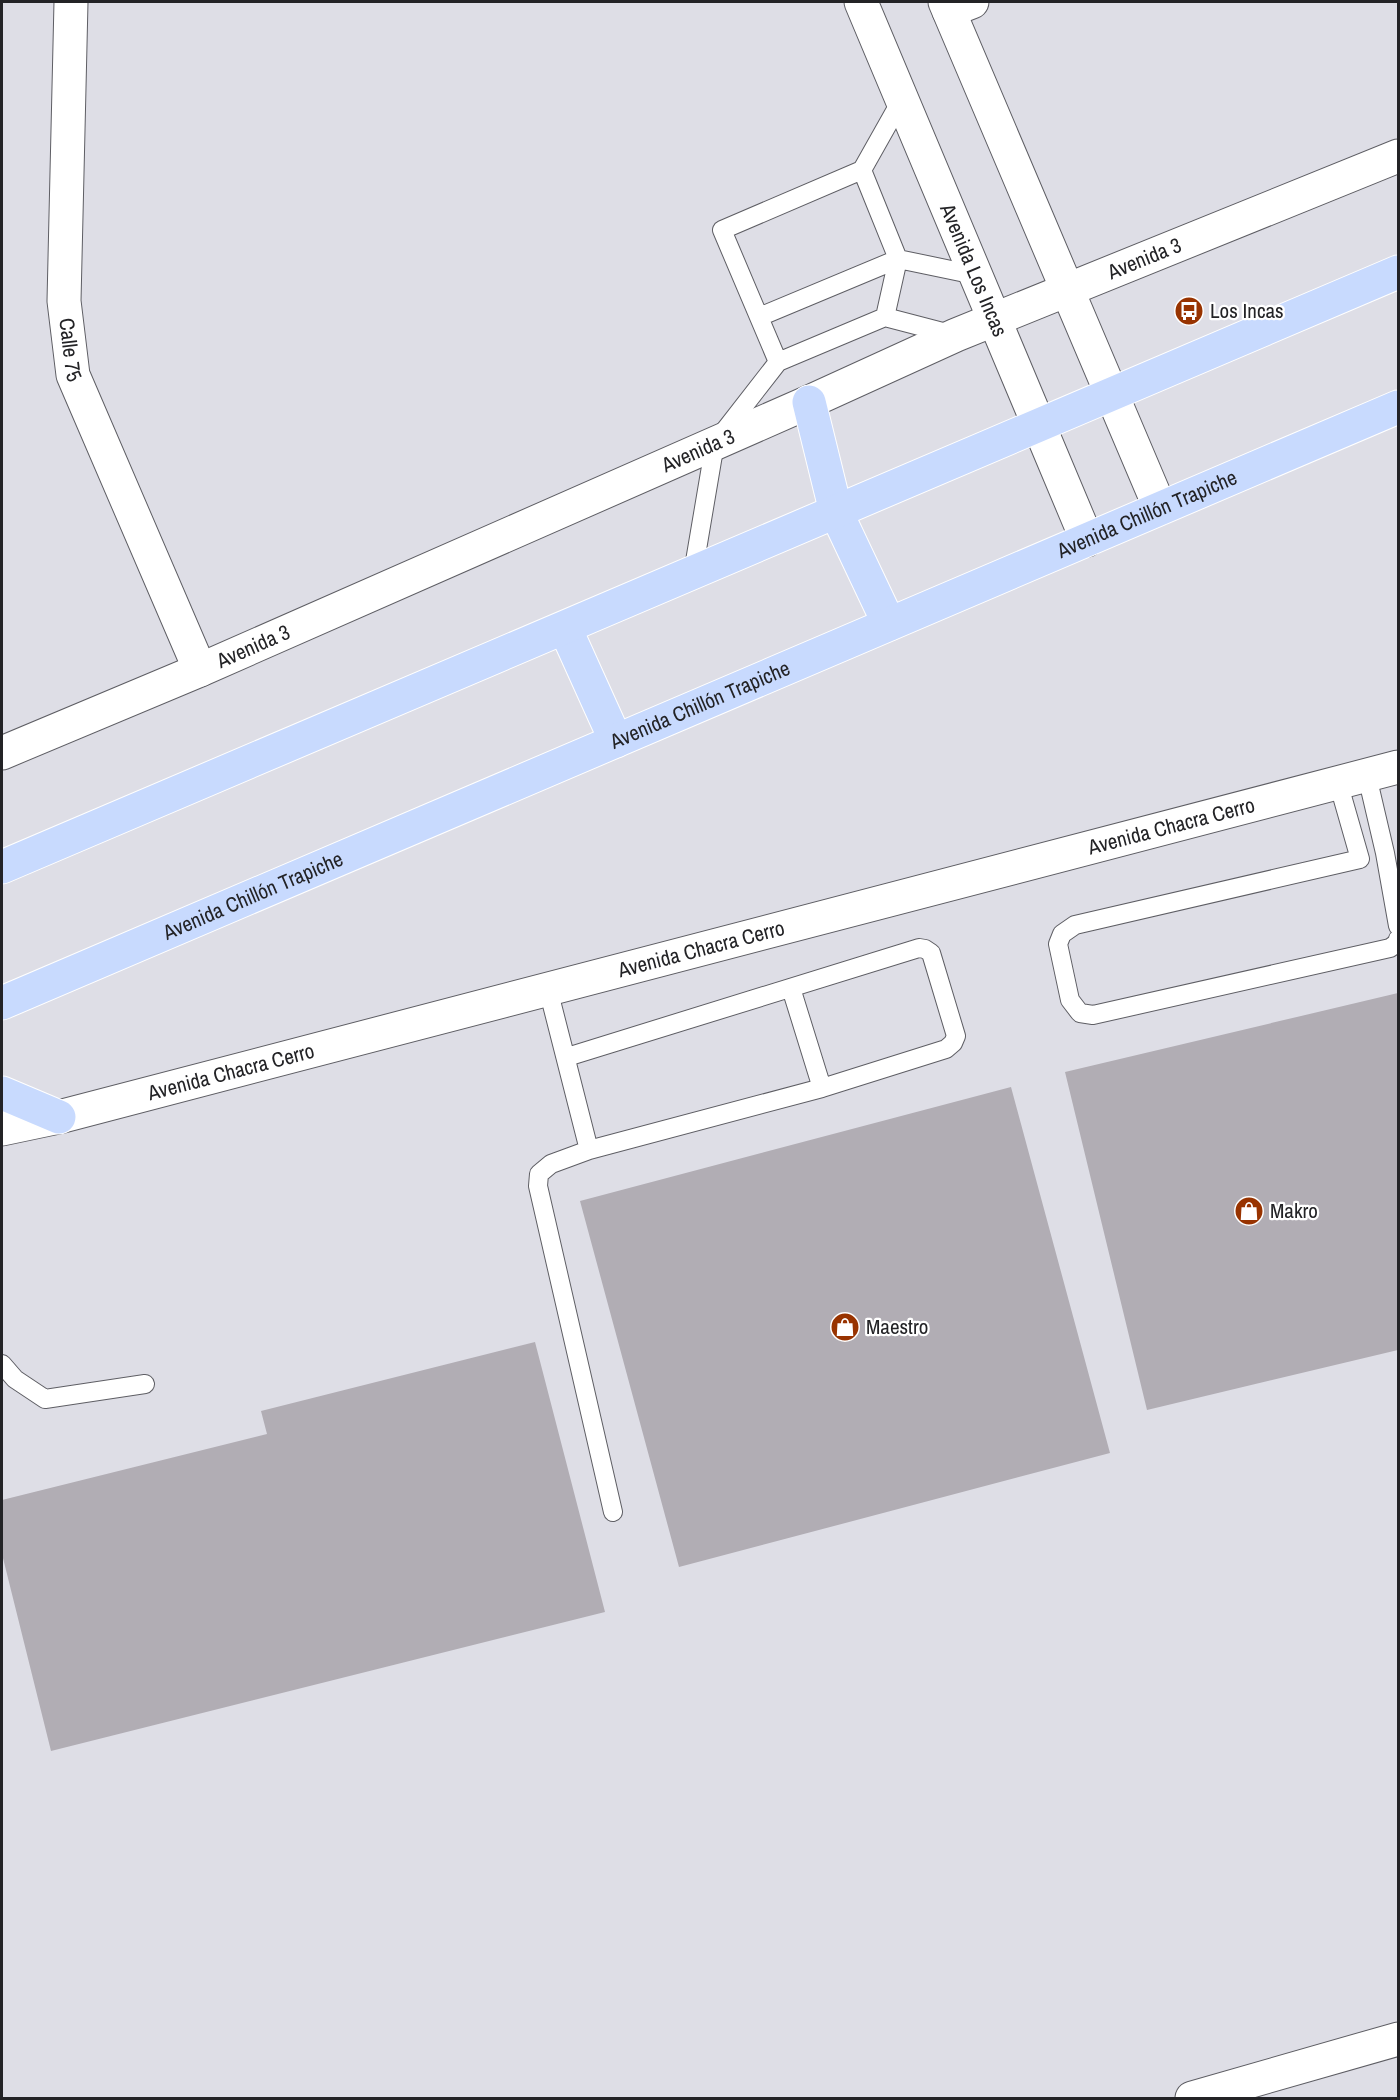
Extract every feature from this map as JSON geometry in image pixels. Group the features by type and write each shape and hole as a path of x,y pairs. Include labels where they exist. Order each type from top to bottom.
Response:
{"main road":[{"path":"2,867 1398,272"},
{"path":"809,402 836,512 889,624"},
{"name":"Avenida Chillón Trapiche","path":"2,1003 1398,407"},
{"path":"565,627 616,741"},
{"path":"2,1093 59,1117"}],"street":[{"name":"Calle 75","path":"71,2 64,302 73,375 200,670"},
{"name":"Avenida Los Incas","path":"861,2 1087,540"},
{"path":"956,5 1068,291 1160,508"},
{"name":"Avenida 3","path":"2,753 200,670 956,335 1398,156"},
{"name":"Avenida Chacra Cerro","path":"2,1129 59,1117 1398,767"},
{"path":"1192,2098 1398,2039"}],"lane":[{"path":"778,362 722,230 862,170 902,99"},
{"path":"862,170 898,259 885,317"},
{"path":"759,317 898,259 975,275"},
{"path":"693,573 715,443 778,362 885,317 956,335"},
{"path":"1353,779 1385,853 1398,926"},
{"path":"1353,779 1360,859"},
{"path":"1385,853 1076,925 1062,934 1058,944 1070,1000 1080,1013 1094,1015 1390,948 1397,943 1398,939"},
{"path":"567,1057 919,948 931,953 956,1036 953,1043 946,1049 822,1088 589,1150 551,1164 539,1174 538,1186 613,1512"},
{"path":"790,988 822,1088"},
{"path":"548,989 589,1150"},
{"path":"2,1364 15,1379 45,1399 145,1384"}],"building":[{"name":"Makro","path":"1398,993 1398,1350 1147,1410 1065,1072"},
{"name":"Maestro","path":"1011,1087 1110,1453 679,1567 580,1201"},
{"path":"535,1342 605,1612 51,1751 2,1554 2,1500 267,1434 261,1411"}],"place":[{"name":"Los Incas","path":"1189,311"},
{"name":"Makro","path":"1249,1211"},
{"name":"Maestro","path":"845,1327"}]}
